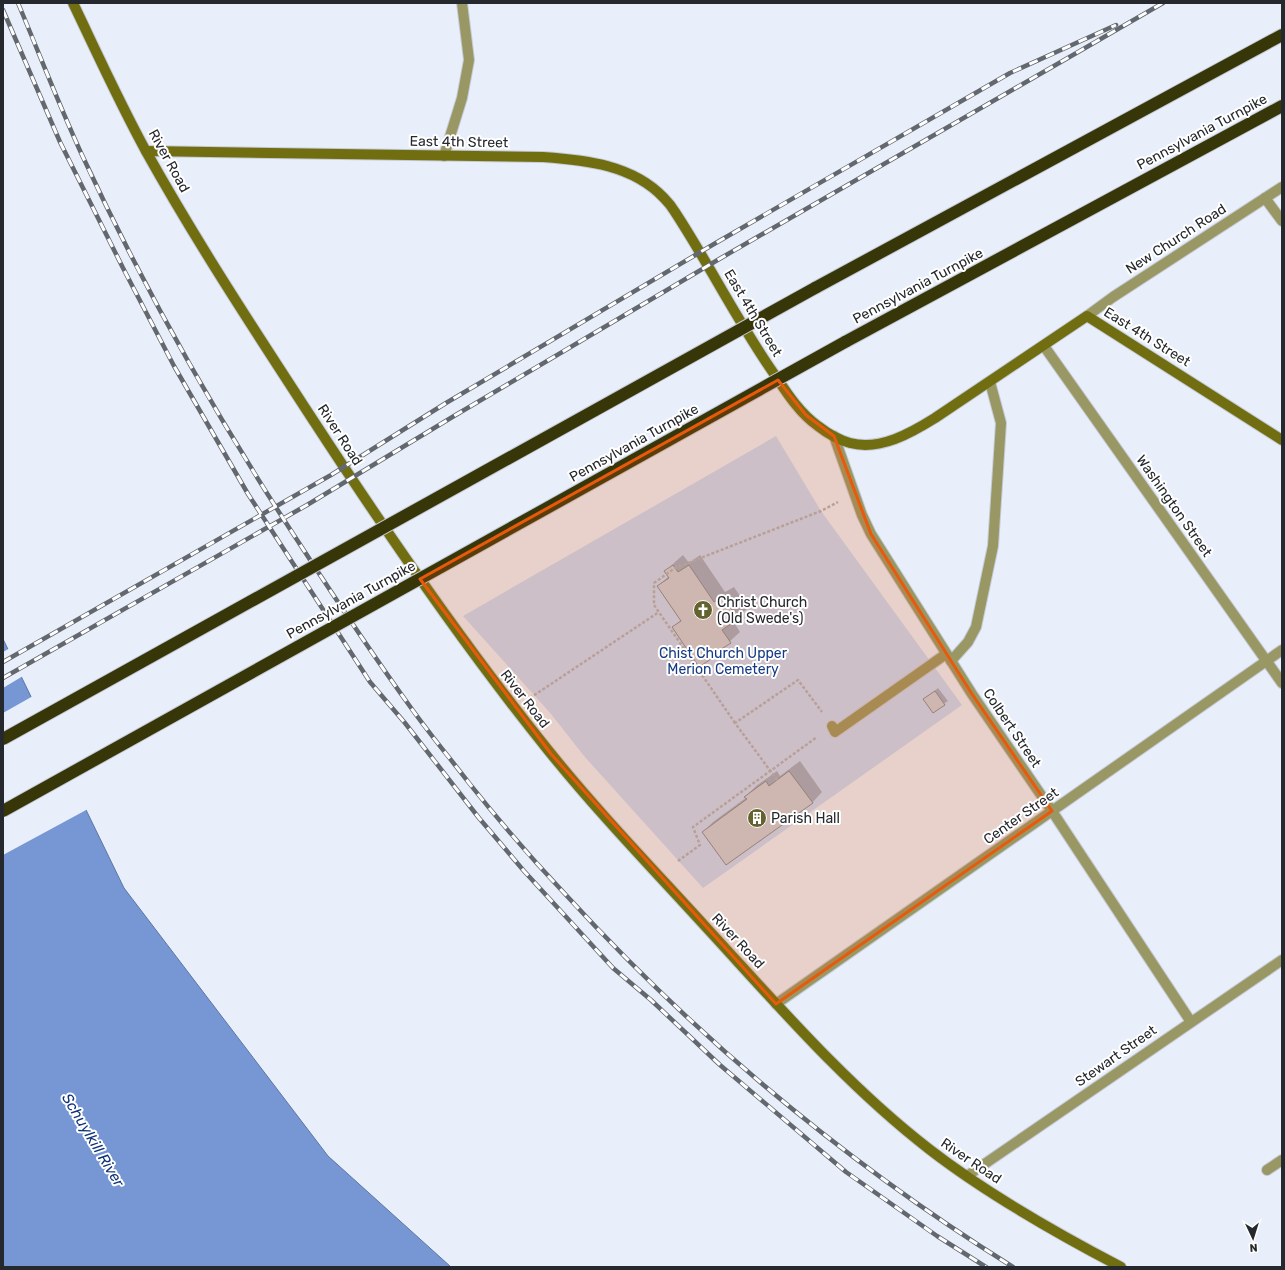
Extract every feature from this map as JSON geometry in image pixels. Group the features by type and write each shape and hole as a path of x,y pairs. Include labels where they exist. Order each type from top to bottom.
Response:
{"highway":[{"path":"3,739 815,288 1282,35"},
{"name":"Pennsylvania Turnpike","path":"3,811 845,342 1282,106"}],"main road":[{"name":"River Road","path":"73,3 146,151 220,278 371,508 438,604 551,754 618,831 776,1004 888,1115 928,1149 967,1176 1088,1250 1121,1267"},
{"name":"East 4th Street","path":"146,151 543,157 592,162 632,175 663,197 676,212 746,332 786,392 818,426 834,436 851,443 882,443 900,438 915,430 990,382 1087,316 1282,440"}],"street":[{"path":"444,156 462,98 469,60 462,3"},
{"name":"New Church Road","path":"1087,316 1113,297 1282,187"},
{"path":"1265,198 1282,222"},
{"name":"Washington Street","path":"1044,346 1282,683"},
{"path":"832,726 835,732 948,657 968,642 976,627 993,546 1001,423 990,382"},
{"name":"Colbert Street","path":"834,436 862,515 871,534 972,694 1052,811 1191,1022"},
{"name":"Center Street","path":"776,1004 1282,650"},
{"name":"Stewart Street","path":"967,1176 1282,960"},
{"path":"1267,1170 1282,1160"}],"path":[{"path":"777,780 735,723 654,605 654,583 675,568 821,511 854,493"},
{"path":"515,708 659,612"},
{"path":"678,861 700,845 693,827 832,726 798,680 735,723"}],"highlighted area":[{"path":"778,380 806,415 834,436 871,534 972,694 1052,811 776,1004 551,754 420,579"}],"green space":[{"name":"Chist Church Upper Merion Cemetery","path":"776,436 821,511 962,705 703,888 584,756 551,714 463,616"}],"water":[{"name":"Schuylkill River","path":"3,639 124,888 328,1156 451,1267 3,1267"}],"pier":[{"path":"10,648 23,676 3,688 3,652"},
{"path":"33,696 88,809 3,855 3,713"}],"building":[{"name":"Christ Church (Old Swede's)","path":"673,565 678,572 689,565 714,602 723,596 738,619 722,630 731,643 715,653 717,655 699,667 672,627 681,621 657,586 669,578 664,571"},
{"path":"935,691 945,705 933,713 923,699"},
{"name":"Parish Hall","path":"789,771 813,803 726,865 702,832 747,799 744,797 766,781 769,786"}],"railway":[{"path":"18,3 65,117 106,206 185,356 242,453 316,569 431,735 504,826 553,881 616,948 721,1048 777,1096 892,1186 1013,1267"},
{"path":"3,678 307,505 721,258 1163,3"},
{"path":"3,10 60,142 174,366 248,494 370,682 405,723 479,818 524,871 613,968 651,1000 720,1065 846,1172 937,1236 986,1267"},
{"path":"3,662 331,475 446,403 714,244 1010,73 1116,25"}],"place":[{"name":"Christ Church (Old Swede's)","path":"703,610"},
{"name":"Parish Hall","path":"757,818"}]}
